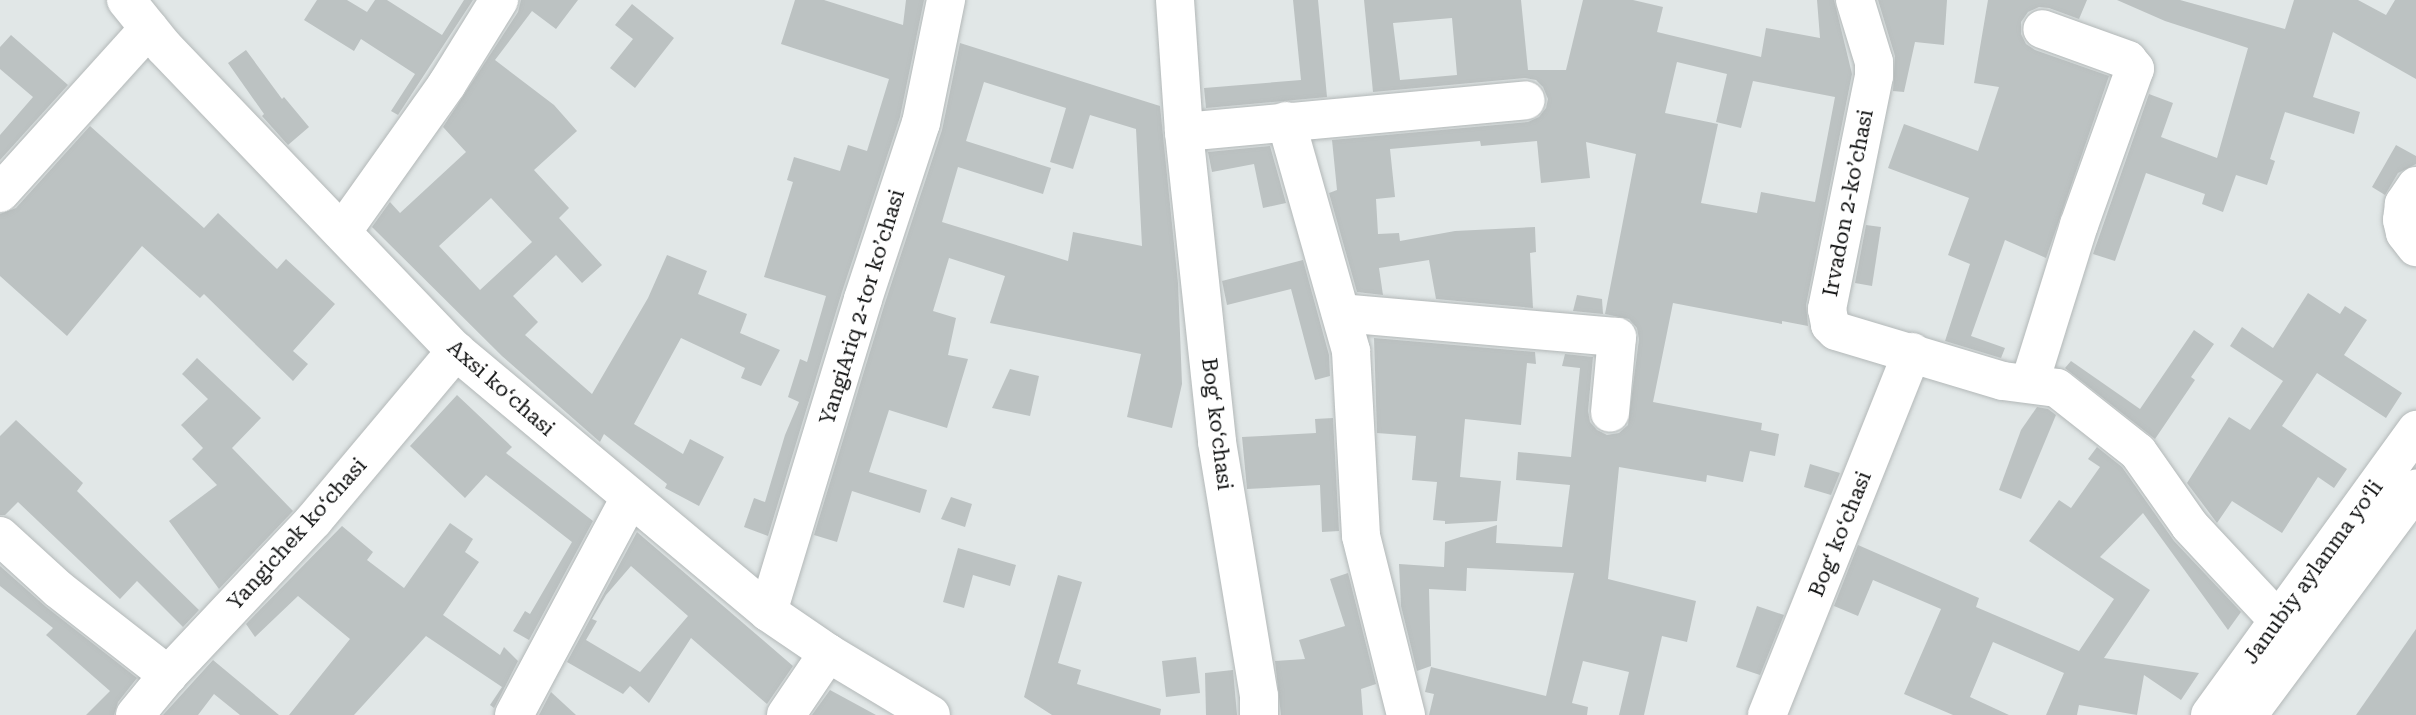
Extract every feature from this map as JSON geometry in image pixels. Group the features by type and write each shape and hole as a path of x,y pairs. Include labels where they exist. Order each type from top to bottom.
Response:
{"main road":[{"path":"342,232 447,84 499,0"},
{"name":"YangiАriq 2-tor koʼchasi","path":"768,612 863,299 921,123 946,0"},
{"name":"Bogʻ koʻchasi","path":"1175,0 1184,132 1217,442 1259,696 1259,715"},
{"name":"Irvadon 2-koʼchasi","path":"1855,0 1874,62 1874,76 1827,318 1836,331 2003,381 2030,382 2057,388 2138,452 2190,526 2277,619"},
{"path":"0,193 133,7"},
{"name":"Axsi koʻchasi","path":"133,7 456,351 768,612 828,653 931,715"},
{"path":"2030,382 2079,225 2134,69 2128,60 2042,29"},
{"path":"1184,132 1527,100"},
{"path":"1286,121 1350,351 1361,536 1406,715"},
{"path":"2416,186 2404,204 2402,220 2405,233 2416,247"},
{"path":"1341,313 1618,337 1610,413"},
{"name":"Yangichek koʻchasi","path":"135,715 168,675 314,520 456,351"},
{"name":"Bogʻ koʻchasi","path":"1766,715 1912,352"},
{"name":"Janubiy aylanma yoʻli","path":"2210,715 2416,430"},
{"name":"Janubiy aylanma yoʻli","path":"2248,715 2416,489"},
{"path":"514,715 630,498"},
{"path":"0,536 58,589 168,675"},
{"path":"786,715 828,653"}],"building":[{"path":"317,0 347,0 367,12 375,0 387,0 442,35 464,0 473,0 398,115 391,111 415,74 361,39 354,51 304,20"},
{"path":"521,0 578,0 556,29 532,11 495,60 554,105 577,131 534,170 569,208 559,218 602,265 582,283 556,255 513,296 538,322 525,335 592,394 648,298 667,255 707,271 698,294 747,314 740,333 780,350 761,386 741,378 745,368 681,338 634,424 683,454 690,439 724,457 699,506 665,488 667,484 604,434 600,442 502,356 372,227 390,202 400,213 466,152 443,127 518,12","holes":["491,198 532,242 480,290 439,246"]},
{"path":"795,0 824,0 903,25 906,0 924,0 900,117 842,292 768,536 744,527 754,498 765,502 785,435 799,402 788,397 800,359 807,362 826,296 764,277 793,182 787,180 794,157 840,171 848,145 867,151 889,79 781,44"},
{"path":"1293,0 1318,0 1327,97 1206,108 1204,88 1301,80"},
{"path":"1364,0 1521,0 1528,70 1566,70 1583,0 1633,0 1663,7 1657,32 1761,57 1766,28 1820,38 1817,0 1834,0 1852,74 1806,305 1808,326 1782,321 1782,324 1673,303 1653,402 1762,423 1761,430 1779,434 1775,456 1750,451 1743,482 1707,475 1706,482 1619,467 1608,579 1696,601 1687,642 1662,636 1644,715 1619,715 1629,672 1583,661 1572,703 1588,707 1587,715 1429,715 1434,694 1425,692 1431,667 1546,696 1574,573 1467,568 1466,591 1429,589 1431,666 1417,671 1401,606 1399,564 1444,567 1445,542 1497,525 1496,543 1562,547 1570,485 1516,480 1518,452 1571,457 1580,368 1562,366 1565,354 1593,357 1588,411 1590,422 1597,430 1607,435 1619,433 1628,425 1639,339 1637,328 1629,319 1605,314 1636,154 1586,142 1590,178 1541,183 1537,141 1481,146 1480,141 1390,149 1395,197 1376,199 1378,234 1399,233 1400,241 1455,231 1535,227 1536,252 1530,253 1533,308 1436,299 1429,260 1379,268 1383,295 1357,292 1329,193 1337,190 1332,140 1528,122 1539,117 1546,108 1548,99 1543,87 1536,80 1525,78 1373,92","holes":["1452,18 1457,75 1400,80 1393,23","1677,62 1727,74 1716,122 1741,128 1753,81 1835,97 1815,202 1761,192 1757,213 1701,203 1718,124 1665,113"]},
{"path":"1878,0 1947,0 1944,45 1915,42 1904,92 1893,91 1895,56"},
{"path":"1988,0 2087,0 2079,19 2049,8 2039,7 2028,12 2021,22 2021,34 2026,44 2035,50 2109,76 2046,258 2005,240 1971,336 2005,348 2001,358 1945,341 1970,264 1948,255 1969,198 1888,168 1904,124 1978,151 1999,87 1974,83"},
{"path":"2117,0 2180,0 2285,29 2294,0 2358,0 2386,15 2395,0 2416,0 2416,79 2333,32 2313,97 2360,112 2354,134 2285,112 2270,159 2275,161 2267,185 2236,175 2223,212 2202,204 2205,194 2146,173 2115,261 2093,254 2149,94 2173,103 2161,137 2217,158 2248,48 2165,21"},
{"path":"632,4 674,38 635,88 610,68 633,39 615,25"},
{"path":"11,35 68,85 0,160 0,135 33,97 0,69 0,47"},
{"path":"960,43 1160,106 1178,283 1182,384 1172,428 1127,417 1141,354 990,323 1005,276 949,258 933,311 956,318 948,355 968,359 947,428 889,410 869,472 927,490 920,513 852,491 837,542 814,535 884,306 942,130","holes":["984,82 1066,108 1050,162 1073,169 1090,115 1136,129 1142,246 1073,232 1068,261 942,222 958,167 1043,194 1051,168 966,141"]},
{"path":"246,50 282,99 284,97 309,127 288,145 262,116 264,114 228,63"},
{"path":"90,126 204,228 218,213 277,269 286,259 335,304 293,351 308,364 293,381 204,294 200,298 142,246 67,336 0,276 0,214 16,208"},
{"path":"2396,145 2416,156 2416,164 2398,173 2385,195 2372,187"},
{"path":"1270,146 1286,203 1263,208 1254,164 1212,172 1208,152"},
{"path":"1866,225 1881,227 1872,286 1855,283"},
{"path":"1303,260 1329,355 1330,376 1315,380 1291,289 1227,305 1222,281"},
{"path":"2308,293 2340,314 2345,306 2367,320 2344,355 2402,393 2386,418 2317,373 2282,426 2347,469 2334,488 2318,477 2282,533 2232,501 2217,523 2187,483 2229,417 2250,430 2283,381 2230,346 2242,327 2273,348"},
{"path":"1577,295 1602,299 1603,314 1573,311"},
{"path":"2194,330 2214,344 2191,377 2195,380 2155,439 2065,368 2071,361 2140,409"},
{"path":"1374,338 1535,352 1536,364 1527,363 1521,425 1465,419 1460,477 1501,481 1497,521 1445,524 1445,521 1433,520 1437,482 1412,480 1416,436 1377,433"},
{"path":"197,358 261,418 232,448 293,511 219,589 169,521 217,485 192,459 203,448 181,425 208,399 182,374"},
{"path":"1010,369 1039,376 1030,416 992,408"},
{"path":"457,395 512,447 506,453 593,521 529,640 513,631 525,611 530,614 572,542 486,475 465,498 410,446"},
{"path":"2037,407 2048,409 2056,415 2021,499 1999,490 2021,430"},
{"path":"1333,418 1339,531 1322,532 1320,485 1247,489 1242,437 1316,433 1315,419"},
{"path":"16,420 83,483 77,491 199,610 183,627 137,581 120,599 18,502 5,515 0,515 0,436"},
{"path":"2097,447 2122,467 2174,541 2241,612 2228,630 2143,513 2100,557 2150,590 2104,658 2199,673 2181,700 2144,675 2137,715 2079,705 2077,715 2046,715 2064,673 1993,642 1970,697 2009,715 1953,715 1904,694 1941,609 1873,580 1858,616 1834,606 1858,545 1979,598 1976,607 2079,651 2114,599 2029,541 2059,500 2071,508 2100,467 2088,459"},
{"path":"1810,464 1840,473 1831,495 1804,487"},
{"path":"951,497 972,504 965,527 941,519"},
{"path":"450,523 473,539 465,552 479,562 443,615 500,655 504,647 518,661 494,708 490,705 502,687 426,636 354,715 289,715 350,639 298,596 255,637 246,624 342,526 373,552 367,560 404,588"},
{"path":"637,532 793,666 767,704 691,638 649,703 630,686 623,694 567,662","holes":["631,566 688,616 640,672 586,640 597,621 592,619 606,595"]},
{"path":"958,548 1016,565 1010,586 973,575 964,608 943,602"},
{"path":"0,566 45,606 137,678 118,702 114,715 86,715 110,691 46,635 53,628 0,586"},
{"path":"1348,573 1376,684 1361,689 1363,715 1281,715 1275,661 1305,659 1299,640 1345,626 1330,579"},
{"path":"1058,575 1082,582 1058,663 1081,670 1077,684 1161,709 1160,715 1052,715 1024,697"},
{"path":"1757,606 1784,615 1760,675 1736,667"},
{"path":"2416,629 2416,715 2356,715"},
{"path":"1196,657 1200,693 1166,697 1162,661"},
{"path":"213,660 279,715 240,715 214,694 198,715 163,715"},
{"path":"1233,670 1237,715 1206,715 1205,673"},
{"path":"830,690 876,715 812,715"},
{"path":"551,692 576,715 539,715"}]}
